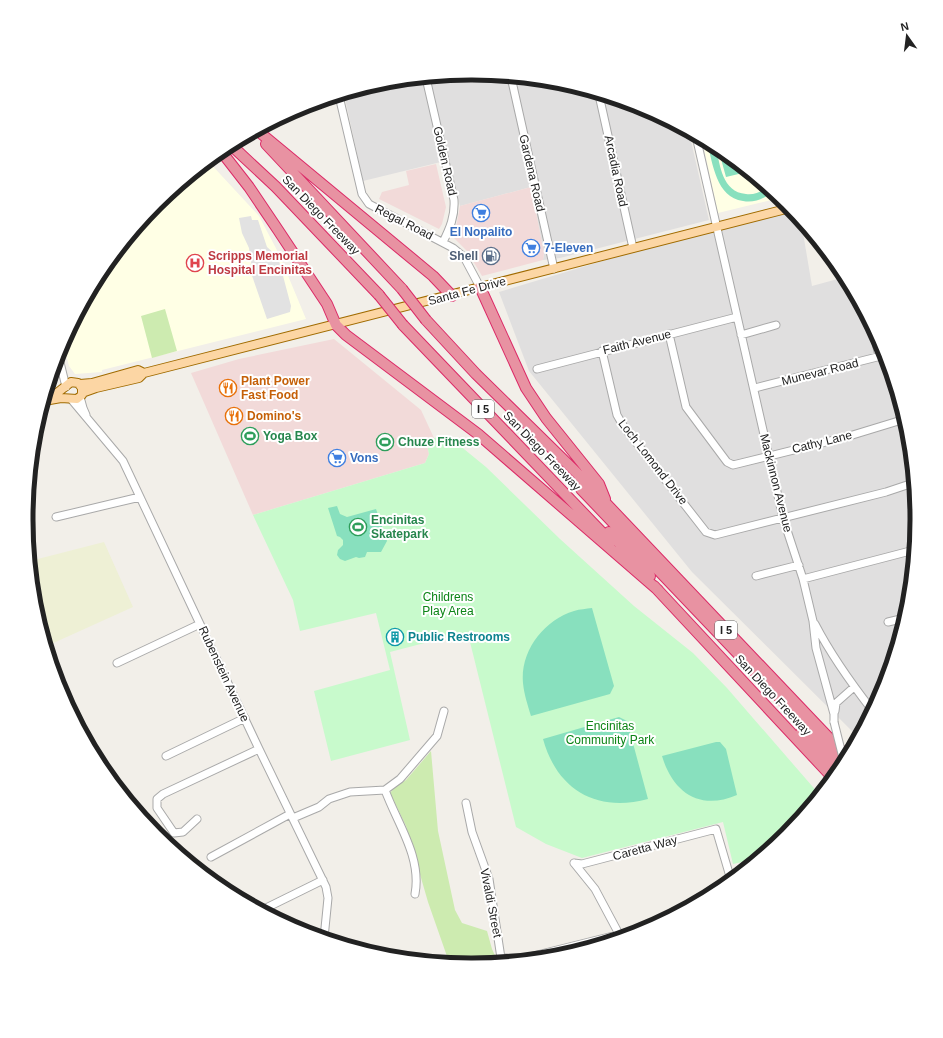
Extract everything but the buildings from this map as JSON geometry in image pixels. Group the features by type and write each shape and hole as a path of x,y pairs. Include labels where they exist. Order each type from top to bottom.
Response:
{"highway":[{"path":"262,134 433,276 452,296"},
{"name":"San Diego Freeway","path":"258,136 402,289 426,320 476,374 579,475 842,752"},
{"name":"San Diego Freeway","path":"236,149 276,187 379,295 403,325 658,590 828,773"},
{"path":"225,156 249,187 327,304 336,325 346,335 478,434 658,590"},
{"path":"480,287 526,388 546,418 599,484 606,503"},
{"path":"579,475 581,489 839,758"},
{"path":"563,492 574,496 833,767"}],"main road":[{"name":"Santa Fe Drive","path":"81,395 96,388 139,378 144,373 452,296 480,287 783,210"},
{"name":"Santa Fe Drive","path":"77,383 92,383 138,370 144,373"},
{"path":"50,400 75,400 81,395 77,383 71,382 66,387 51,394"},
{"path":"66,387 65,392 70,399"}],"street":[{"name":"Gardena Road","path":"512,82 554,269"},
{"name":"Golden Road","path":"427,83 454,200 455,212 453,220 443,242"},
{"name":"Arcadia Road","path":"601,100 633,248"},
{"name":"Regal Road","path":"340,101 362,194 369,204 443,242 462,255 480,287"},
{"name":"Mackinnon Avenue","path":"698,143 741,335 755,388 768,455 783,518 803,579 813,621 816,648 834,714 834,722 842,754"},
{"name":"Faith Avenue","path":"537,369 737,317"},
{"path":"741,335 776,326"},
{"name":"Cathy Lane","path":"669,334 686,406 727,462 733,465 768,455 846,437 899,421"},
{"name":"Loch Lomond Drive","path":"602,351 617,415 624,427 706,532 715,535 783,518"},
{"name":"Munevar Road","path":"755,388 879,357"},
{"path":"61,364 77,383"},
{"path":"61,364 66,387"},
{"name":"Rubenstein Avenue","path":"81,395 83,408 89,421"},
{"name":"Rubenstein Avenue","path":"70,399 123,461 259,749 323,880 328,898 325,932"},
{"path":"783,518 886,492 908,485"},
{"path":"56,517 140,497"},
{"path":"803,579 909,551"},
{"path":"756,576 799,565"},
{"path":"888,622 898,620"},
{"path":"813,621 823,640 854,687 868,705"},
{"path":"117,663 200,624"},
{"path":"834,714 836,703 854,687"},
{"path":"211,857 291,816 319,807 329,799 350,792 385,790 400,779 437,736 444,710"},
{"path":"166,756 245,718"},
{"path":"197,819 183,832 174,832 157,808 157,799 163,794 259,749"},
{"path":"385,790 392,810 406,835 418,880 415,894"},
{"name":"Vivaldi Street","path":"466,803 472,832 489,879 501,957"},
{"name":"Caretta Way","path":"618,932 595,889 574,863 582,864 716,829 729,874"},
{"path":"268,907 323,880"},
{"name":"Vivaldi Street","path":"577,945 589,942"}],"shaded area":[{"path":"472,80 529,84 585,95 612,104 639,114 691,139 709,220 560,258 543,260 544,253 531,187 460,206 449,160 363,181 345,99 386,89 443,81"},
{"path":"704,147 738,171 772,200 718,213"},
{"path":"436,164 446,207 442,224 439,229 379,199 382,192 409,185 406,171"},
{"name":"Scripps Memorial Hospital Encinitas","path":"212,166 259,216 279,254 306,319 102,370 102,372 75,374 69,366 66,351 78,325 107,275 142,230 161,209 182,189"},
{"path":"531,187 544,253 543,260 482,276 467,251 454,238 460,206"},
{"path":"784,211 801,230 803,232 812,286 838,279 865,325 877,351 887,378 902,433 909,490 910,519 909,548 902,605 887,660 877,687 854,733 692,572 529,371 499,292 723,225"},
{"path":"251,216 252,220 258,220 267,247 278,257 291,306 290,312 267,319 250,270 251,262 249,248 242,233 239,218"},
{"path":"334,339 421,410 434,438 427,445 429,454 425,463 253,515 191,373 239,359"},
{"path":"104,542 133,607 51,644 41,605 35,560"}],"green space":[{"path":"709,150 718,156 721,169 727,183 732,188 738,192 746,194 757,193 762,190 768,195 755,201 743,201 734,198 721,186 714,169"},
{"path":"721,158 741,173 726,177"},
{"path":"165,309 177,351 152,358 141,316"},
{"name":"Encinitas Community Park","path":"448,436 486,467 560,539 634,606 693,653 727,688 816,790 782,829 745,861 733,864 723,822 582,858 546,844 516,827 469,638 463,633 390,652 410,740 331,761 314,691 390,670 376,613 300,631 293,600 253,515 425,463 429,454 427,445 434,438"},
{"name":"Encinitas Skatepark","path":"337,506 340,514 347,517 376,509 387,541 381,552 367,552 365,557 356,557 345,561 340,559 337,555 338,550 343,545 343,540 337,536 328,508"},
{"path":"592,608 614,686 610,694 531,716 525,696 523,671 525,660 536,638 544,629 563,615 581,609"},
{"path":"619,717 627,721 648,799 629,803 612,803 596,800 569,784 558,772 549,757 543,739"},
{"path":"720,742 726,749 737,795 711,801 690,795 681,789 673,780 662,756"},
{"path":"431,751 438,831 455,910 462,923 487,931 496,957 447,957 428,902 406,826 390,793 395,787 406,780"}],"place":[{"name":"El Nopalito","path":"481,213"},
{"name":"7-Eleven","path":"531,248"},
{"name":"Shell","path":"491,256"},
{"name":"Scripps Memorial Hospital Encinitas","path":"195,263"},
{"name":"Plant Power Fast Food","path":"228,388"},
{"name":"Domino's","path":"234,416"},
{"name":"Yoga Box","path":"250,436"},
{"name":"Chuze Fitness","path":"385,442"},
{"name":"Vons","path":"337,458"},
{"name":"Encinitas Skatepark","path":"358,527"},
{"name":"Public Restrooms","path":"395,637"}],"park label":[{"name":"Childrens Play Area","path":"448,604"}]}
